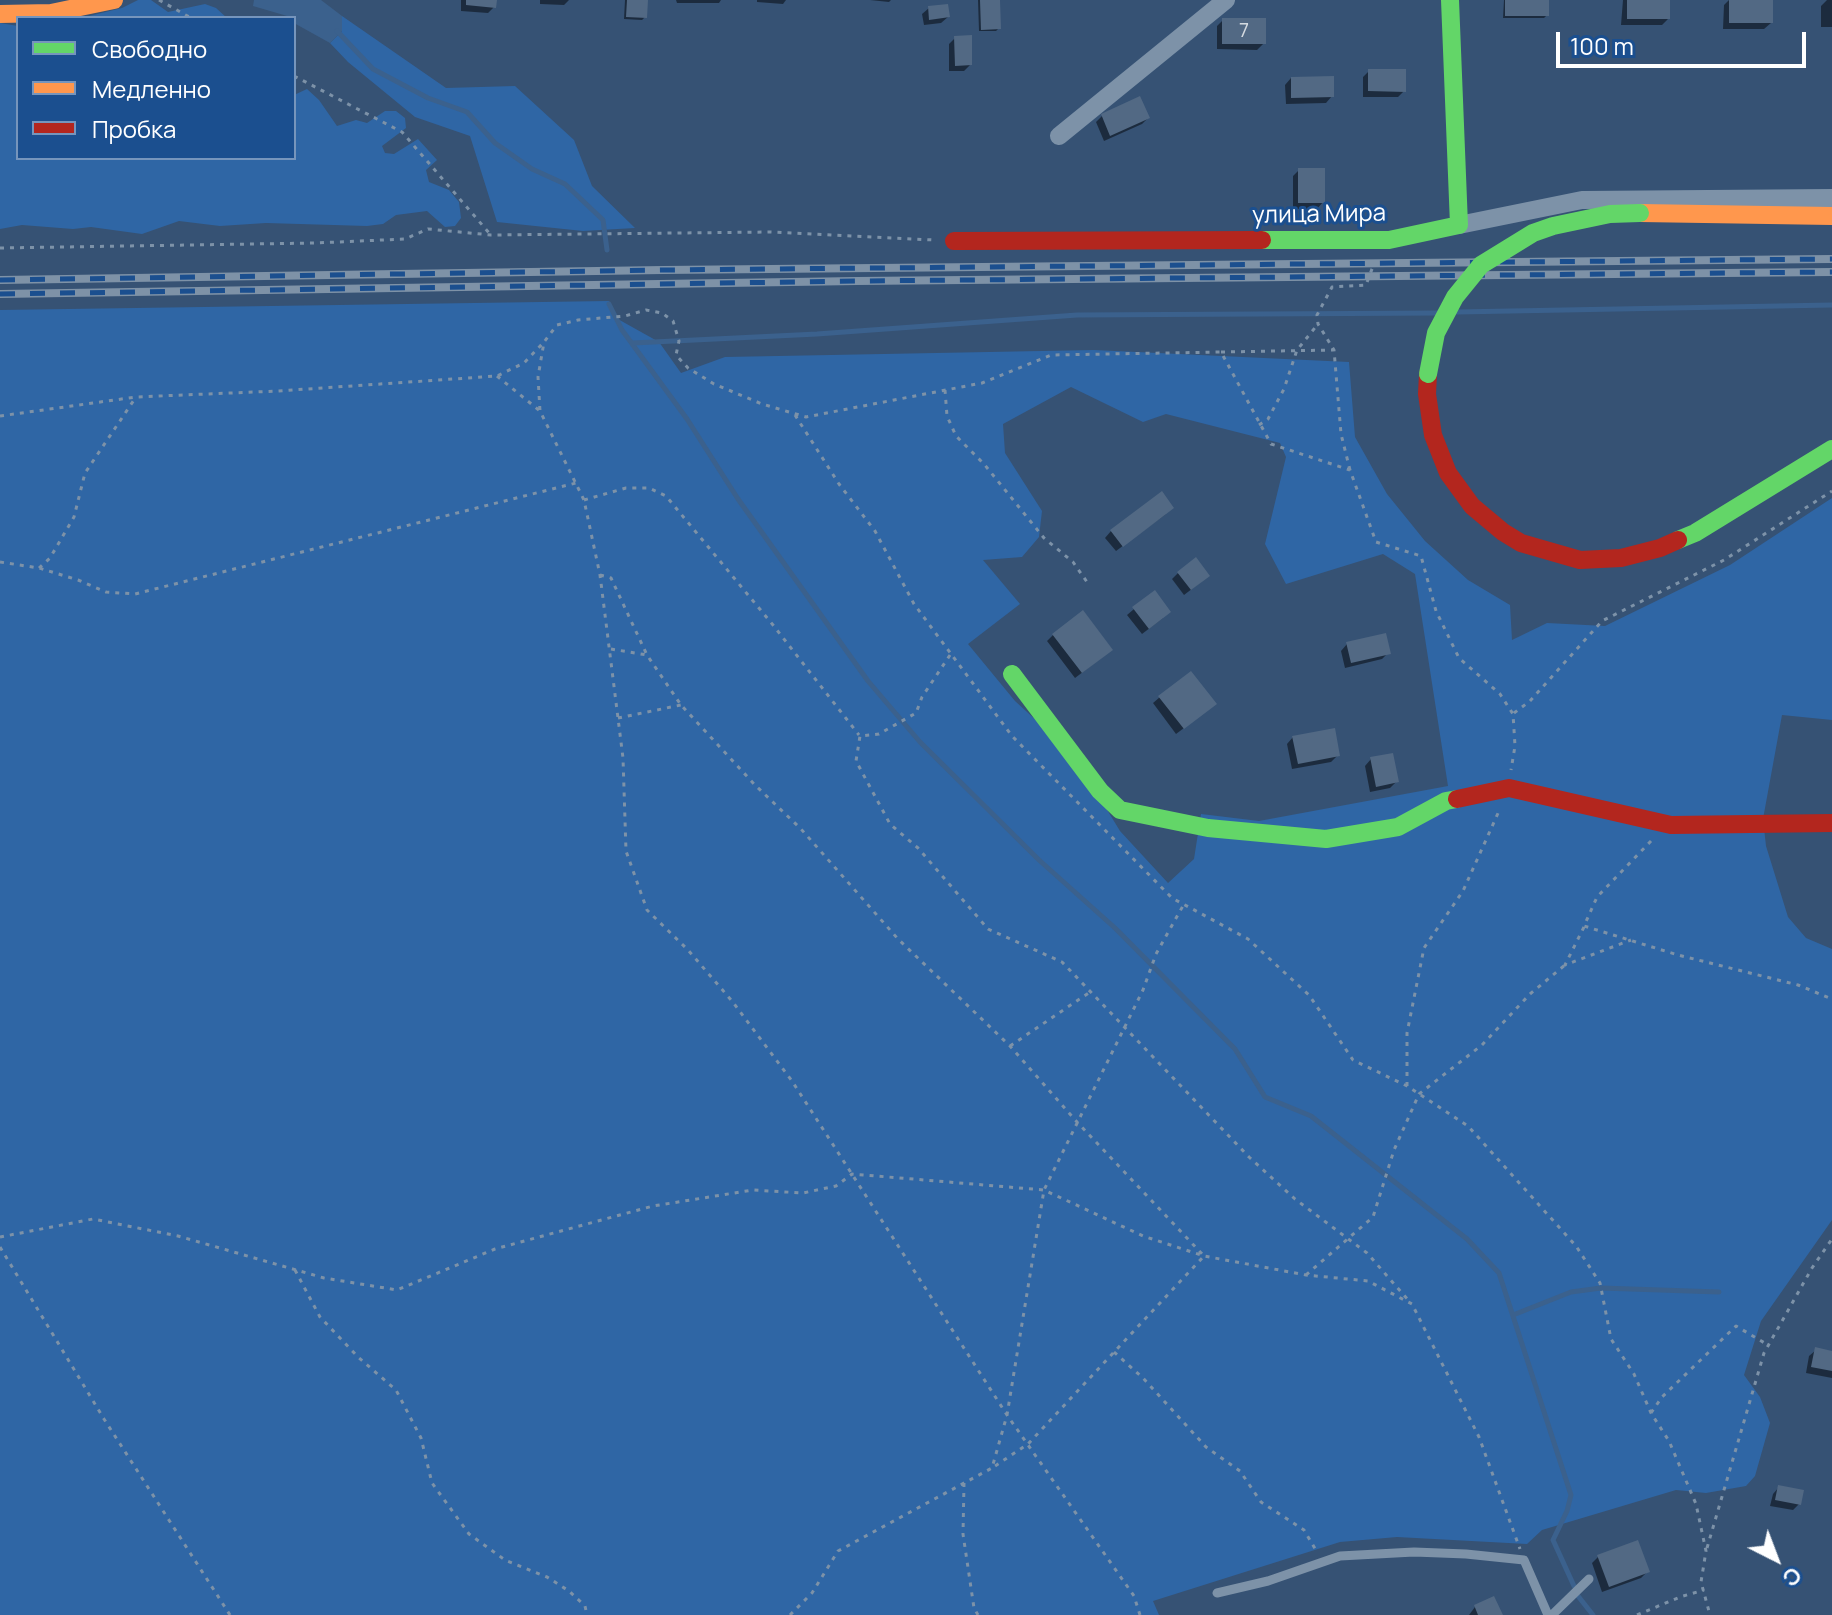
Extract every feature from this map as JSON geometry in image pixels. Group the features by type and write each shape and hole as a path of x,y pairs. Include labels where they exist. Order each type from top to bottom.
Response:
{"street":[{"path":"0,14 51,13 114,0"},
{"path":"1059,136 1226,0"},
{"path":"1450,0 1459,225 1582,200 1832,198"},
{"path":"1832,216 1610,214 1553,226 1515,241 1467,280 1450,306 1436,333 1427,394 1433,435 1443,463 1459,490 1479,513 1503,532 1540,551 1559,556 1600,560 1660,548 1695,533 1832,449"},
{"name":"улица Мира","path":"954,241 1382,240 1459,225"},
{"path":"1012,674 1100,791 1120,810 1208,828 1326,839 1398,827 1446,801 1509,788 1671,825 1832,823"}],"lane":[{"path":"1217,1593 1268,1581 1340,1556 1414,1552 1466,1554 1524,1560 1550,1615 1589,1579"}],"path":[{"path":"159,0 187,16"},
{"path":"296,77 402,132 491,235"},
{"path":"0,248 82,249 405,239 428,229 491,235 770,232 954,241"},
{"path":"1382,240 1366,285 1332,287 1317,315 1318,324 1334,350 1341,434 1350,470 1376,542 1421,556 1436,611 1459,658 1500,694 1513,714 1515,746 1509,788 1463,891 1424,948 1407,1033 1407,1086"},
{"path":"0,416 136,397 497,376 524,363 557,325 625,316 646,310 662,313 673,321 679,341 676,355 688,368 714,384 806,417 982,383 1051,355 1334,350"},
{"path":"1259,425 1268,419 1284,389 1297,350 1318,324"},
{"path":"544,342 538,377 540,411 584,500 600,575 610,649 623,758 626,851 647,910 688,950 732,1001 792,1081 1007,1415 1134,1596 1140,1615"},
{"path":"1221,352 1271,444 1350,470"},
{"path":"497,376 540,411"},
{"path":"945,390 947,416 956,436 984,464 1044,538 1073,562 1087,582"},
{"path":"39,568 50,558 74,517 85,473 136,397"},
{"path":"795,415 839,484 875,531 914,604 1012,736 1172,898 1248,939 1309,995 1353,1060 1407,1086 1468,1126 1568,1236 1600,1283 1611,1339 1634,1374 1651,1413 1669,1441 1696,1504 1706,1551"},
{"path":"0,562 39,568 106,592 135,594 576,483"},
{"path":"584,500 626,488 649,488 666,496 860,736 856,761 890,824 918,848 988,929 1062,962 1249,1157 1295,1199 1367,1253 1412,1304 1479,1437 1518,1544"},
{"path":"1513,714 1530,701 1602,621 1724,560 1832,491"},
{"path":"600,575 611,578 647,655 681,705 755,785 801,829 898,939 1010,1046 1204,1256"},
{"path":"610,649 647,655"},
{"path":"860,736 879,734 916,713 922,697 950,655"},
{"path":"618,718 681,705"},
{"path":"1565,965 1597,897 1641,848 1671,825"},
{"path":"992,1468 1007,1415 1044,1190 1143,990 1156,954 1184,904"},
{"path":"1584,926 1678,955 1798,985 1832,999"},
{"path":"1306,1275 1373,1217 1394,1150 1419,1094 1482,1045 1530,994 1565,965 1631,940"},
{"path":"1010,1046 1091,991"},
{"path":"0,1237 93,1219 178,1236 324,1278 397,1290 495,1249 653,1206 753,1190 803,1193 836,1186 852,1174 1044,1190 1143,1236 1204,1256 1306,1275 1368,1281 1412,1304"},
{"path":"1710,1615 1701,1582 1706,1551 1768,1345 1832,1239"},
{"path":"0,1247 96,1406 230,1615"},
{"path":"790,1615 812,1593 838,1551 992,1468 1028,1444 1204,1256"},
{"path":"295,1270 320,1317 358,1357 396,1390 421,1438 432,1483 469,1534 505,1560 547,1577 569,1591 585,1606 587,1615"},
{"path":"1651,1413 1662,1397 1736,1326 1768,1345"},
{"path":"1113,1351 1143,1378 1206,1447 1240,1471 1261,1502 1304,1530 1323,1562"},
{"path":"964,1483 963,1534 974,1608 978,1615"},
{"path":"1637,1615 1704,1590"}],"shaded area":[{"path":"138,0 151,0 168,12 205,4 225,16 89,16 122,8"},
{"path":"254,0 321,0 342,16 342,31 330,43 296,24 296,16 253,6"},
{"path":"342,16 446,88 515,86 574,140 592,186 635,228 583,231 497,222 470,136 415,117 348,62 330,43 342,31"},
{"path":"0,23 16,26 16,160 296,160 296,94 307,89 337,126 356,120 367,123 385,111 396,111 405,118 406,128 382,146 385,153 394,154 418,139 437,160 426,170 429,182 449,190 459,202 461,218 455,226 445,227 427,211 396,215 383,224 367,226 266,223 220,226 179,221 142,234 91,227 73,229 22,225 0,229"},
{"path":"609,301 616,318 659,342 681,373 725,357 1094,350 1349,362 1355,437 1387,494 1425,541 1468,580 1510,605 1512,640 1547,623 1605,626 1730,565 1832,498 1832,720 1782,715 1763,819 1766,846 1788,917 1806,938 1832,949 1832,1220 1761,1321 1744,1375 1760,1397 1770,1423 1755,1476 1746,1486 1706,1493 1676,1490 1542,1530 1527,1544 1397,1537 1340,1542 1153,1601 1159,1615 0,1615 0,310","holes":["1071,387 1143,422 1166,414 1280,443 1286,457 1265,544 1286,584 1383,554 1415,574 1448,786 1259,821 1201,814 1194,859 1168,883 1120,831 1095,790 1050,733 1015,701 968,644 1020,604 983,560 1022,557 1039,537 1042,511 1005,453 1003,424"]}],"building":[{"path":"466,0 497,0 496,8 466,5"},
{"path":"627,0 648,0 647,18 626,17"},
{"path":"980,0 1000,0 1001,29 981,30"},
{"path":"1505,0 1549,0 1549,16 1505,16"},
{"path":"1627,0 1670,0 1670,19 1627,19"},
{"path":"1729,0 1773,0 1773,23 1729,23"},
{"path":"948,4 950,17 929,20 928,6"},
{"path":"1222,18 1266,18 1266,44 1222,44"},
{"path":"972,35 972,65 955,66 954,36"},
{"path":"1368,69 1406,69 1406,92 1368,91"},
{"path":"1334,76 1334,97 1291,98 1291,77"},
{"path":"1140,96 1150,118 1110,136 1101,114"},
{"path":"1298,168 1325,168 1325,203 1298,203"},
{"path":"1162,491 1174,508 1123,547 1110,530"},
{"path":"1196,557 1210,576 1191,590 1177,572"},
{"path":"1155,590 1171,612 1149,629 1132,607"},
{"path":"1083,610 1113,650 1082,673 1052,634"},
{"path":"1386,633 1391,654 1351,663 1346,642"},
{"path":"1191,671 1217,704 1184,729 1158,696"},
{"path":"1335,728 1340,756 1298,764 1292,736"},
{"path":"1393,753 1399,782 1376,787 1370,757"},
{"path":"1815,1347 1832,1351 1832,1371 1811,1367"},
{"path":"1778,1485 1804,1490 1801,1505 1775,1500"},
{"path":"1638,1540 1650,1572 1609,1587 1597,1555"},
{"path":"1494,1596 1503,1615 1478,1615 1474,1605"}],"waterway":[{"path":"337,31 373,69 428,98 467,112 495,143 532,169 565,184 603,220 607,250"},
{"path":"609,304 622,330 687,419 738,499 868,681 920,742 1039,860 1115,928 1235,1049 1265,1097 1311,1116 1467,1239 1499,1273 1571,1495 1553,1540 1574,1586"},
{"path":"1457,312 1832,305"},
{"path":"633,343 817,334 1077,315 1439,313"},
{"path":"1513,1315 1571,1292 1601,1288 1719,1292"},
{"path":"1578,1596 1593,1615"}],"railway":[{"path":"0,280 1832,259"},
{"path":"0,294 857,281 1832,272"}],"traffic: fast":[{"path":"1262,240 1389,240 1459,225 1450,0"},
{"path":"1428,374 1436,333 1455,297 1481,265 1533,233 1553,226 1610,214 1640,213"},
{"path":"1678,540 1695,533 1832,449"},
{"path":"1012,674 1100,791 1120,810 1208,828 1326,839 1398,827 1446,801 1457,799"}],"traffic: slow":[{"path":"0,14 51,13 114,0"},
{"path":"1640,213 1832,216"}],"traffic: jam":[{"path":"954,241 1262,240"},
{"path":"1428,374 1427,394 1433,435 1448,473 1472,506 1503,532 1521,543 1580,560 1621,558 1678,540"},
{"path":"1457,799 1509,788 1671,825 1832,823"}]}
